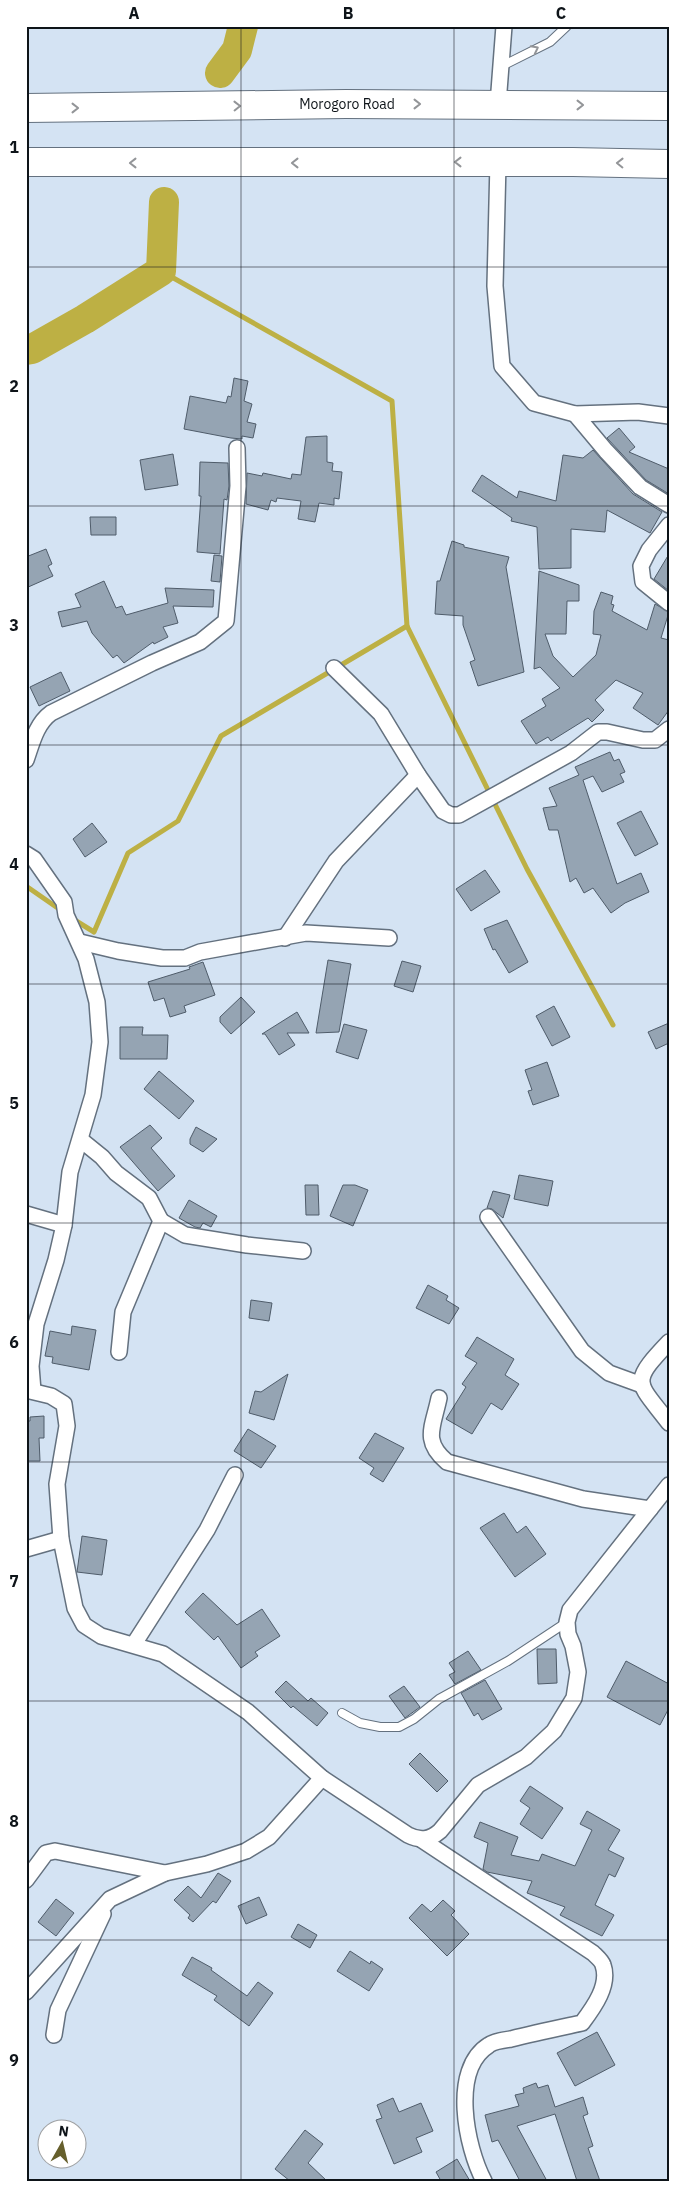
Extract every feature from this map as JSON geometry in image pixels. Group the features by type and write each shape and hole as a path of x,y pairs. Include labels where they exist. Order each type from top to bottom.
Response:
{"highway":[{"name":"Morogoro Road","path":"26,108 346,104 669,106"},
{"path":"26,162 669,164"}],"street":[{"path":"498,104 504,26"},
{"path":"498,162 495,286 502,366 534,403 575,414 638,412 669,416"},
{"path":"575,414 606,452 640,487 669,505"},
{"path":"26,760 36,730 46,717 152,663 200,642 226,621 238,486 237,448"},
{"path":"669,525 649,550 641,566 644,582 669,603"},
{"path":"334,668 381,714 418,775 443,811 451,815 459,815 571,753 598,732 607,732 644,740 655,740 669,729"},
{"path":"285,938 336,861 418,775"},
{"path":"26,854 34,859 64,902 66,915 80,942 97,1002 100,1042 93,1095 70,1172 64,1225 50,1283 34,1333 31,1366 30,1390 51,1396 64,1404 67,1426 57,1484 61,1539 75,1608 81,1622 101,1636 134,1644 163,1654 248,1712 322,1778 408,1835 422,1840 593,1953 603,1964 604,1984 595,2005 582,2023 489,2044 476,2057 470,2067 464,2102 465,2116 484,2181"},
{"path":"80,942 149,957 185,958 200,952 306,933 389,938"},
{"path":"81,1140 102,1157 116,1173 149,1198 161,1221 185,1235 247,1245 304,1251"},
{"path":"26,1214 64,1225"},
{"path":"488,1217 582,1351 609,1373 642,1385"},
{"path":"119,1352 123,1312 161,1221"},
{"path":"669,1342 645,1368 642,1385 649,1400 669,1423"},
{"path":"439,1398 430,1439 436,1452 447,1462 583,1499 650,1509"},
{"path":"134,1644 208,1530 235,1475"},
{"path":"422,1840 435,1836 440,1831 478,1784 526,1757 554,1731 574,1698 578,1672 573,1646 568,1634 567,1622 570,1610 669,1485"},
{"path":"26,1549 61,1539"},
{"path":"26,1992 110,1899 165,1873 207,1864 246,1851 269,1837 322,1778"},
{"path":"26,1880 46,1853 55,1852 165,1873"},
{"path":"54,2035 58,2010 110,1899"}],"lane":[{"path":"500,67 550,42 567,26"},
{"path":"342,1713 360,1723 380,1727 399,1726 414,1719 439,1699 508,1661 567,1622"}],"building":[{"path":"234,378 248,381 244,401 252,404 247,422 256,424 253,438 242,436 242,439 231,438 184,429 190,396 226,403 228,396 231,397"},
{"path":"619,428 635,447 629,452 669,469 669,494 646,480 607,438"},
{"path":"327,436 327,462 333,463 332,471 342,472 339,499 334,498 334,505 319,503 315,522 298,519 301,501 277,498 276,502 271,500 268,510 246,504 247,473 262,476 263,473 291,479 292,474 301,475 306,437"},
{"path":"593,450 633,494 662,512 650,533 607,510 605,532 571,529 571,568 539,569 537,527 511,521 512,518 472,491 482,475 517,498 519,491 556,501 563,455 583,458"},
{"path":"173,454 178,485 145,490 140,460"},
{"path":"200,462 228,463 229,486 227,500 224,499 220,554 197,552 201,496 199,496"},
{"path":"90,517 116,517 116,535 91,535"},
{"path":"452,541 464,545 464,547 509,557 506,567 524,672 478,686 470,662 475,660 463,625 463,616 435,614 437,581 440,581"},
{"path":"46,549 52,564 48,566 53,576 26,588 26,557"},
{"path":"669,554 669,591 654,579"},
{"path":"214,555 222,556 220,582 211,581"},
{"path":"539,571 579,585 579,601 567,601 566,634 545,634 553,656 573,677 596,655 601,635 593,634 594,611 601,592 613,596 611,604 614,605 612,611 647,630 655,604 669,612 661,638 669,640 669,710 658,725 633,708 643,693 616,680 595,700 604,710 592,722 588,718 551,741 548,737 536,744 521,721 546,706 542,699 560,688 540,667 534,669"},
{"path":"104,581 116,608 122,606 126,615 168,603 165,588 214,590 213,607 173,606 178,623 163,627 168,637 154,644 153,642 124,663 117,655 113,658 92,633 87,621 62,627 58,612 81,607 75,594"},
{"path":"61,672 70,691 39,706 30,687"},
{"path":"610,752 614,761 619,759 625,772 620,774 624,782 602,792 593,776 583,780 617,884 641,873 649,892 625,903 611,913 593,888 584,893 576,878 570,882 558,830 549,830 543,808 557,806 549,788 579,775 575,767"},
{"path":"641,811 658,844 635,856 617,823"},
{"path":"92,823 107,842 85,857 73,839"},
{"path":"485,870 500,892 471,911 456,889"},
{"path":"507,920 528,962 509,973 495,949 493,950 484,929"},
{"path":"328,960 351,964 339,1032 316,1033"},
{"path":"402,961 421,966 413,992 394,986"},
{"path":"203,962 215,995 184,1006 186,1012 170,1017 164,998 154,1001 148,982 190,969 189,967"},
{"path":"241,997 255,1012 231,1034 220,1022 220,1017"},
{"path":"554,1006 570,1037 552,1046 536,1016"},
{"path":"297,1012 309,1033 287,1033 295,1045 279,1055 265,1034 262,1034"},
{"path":"669,1023 669,1043 656,1049 648,1032"},
{"path":"344,1024 367,1030 358,1059 336,1052"},
{"path":"120,1027 143,1027 142,1035 168,1035 167,1059 120,1059"},
{"path":"547,1062 559,1096 533,1105 528,1091 532,1090 525,1070"},
{"path":"159,1071 194,1101 179,1119 144,1089"},
{"path":"150,1125 162,1138 151,1148 175,1176 158,1191 120,1147"},
{"path":"196,1127 217,1139 203,1152 190,1144 190,1139"},
{"path":"519,1175 553,1181 548,1206 514,1199"},
{"path":"305,1185 318,1185 319,1215 306,1215"},
{"path":"343,1185 355,1185 368,1190 353,1226 330,1216"},
{"path":"493,1191 510,1195 503,1218 492,1209 487,1208"},
{"path":"189,1200 217,1216 211,1227 203,1223 200,1228 195,1227 179,1218"},
{"path":"428,1285 448,1296 446,1300 459,1308 449,1324 416,1308"},
{"path":"251,1300 272,1303 269,1321 249,1318"},
{"path":"72,1326 96,1330 89,1370 52,1363 53,1357 45,1356 50,1331 71,1335"},
{"path":"477,1337 514,1359 505,1375 519,1384 502,1410 491,1403 472,1434 446,1419 466,1387 462,1384 477,1363 465,1356"},
{"path":"288,1374 274,1420 249,1413 255,1391 261,1392"},
{"path":"44,1416 44,1438 39,1438 40,1461 26,1461 26,1421 30,1421 30,1417"},
{"path":"248,1429 276,1446 261,1468 234,1451"},
{"path":"375,1433 404,1448 383,1482 370,1474 374,1468 359,1458"},
{"path":"504,1513 517,1533 526,1526 546,1554 515,1577 480,1528"},
{"path":"82,1536 107,1540 102,1575 77,1572"},
{"path":"203,1593 237,1625 262,1609 280,1636 255,1652 258,1656 241,1668 218,1636 214,1640 185,1612"},
{"path":"537,1649 556,1649 557,1683 538,1684"},
{"path":"468,1651 481,1670 455,1684 449,1675 455,1672 449,1663"},
{"path":"626,1661 669,1684 669,1708 660,1725 607,1697"},
{"path":"485,1680 502,1709 482,1720 478,1713 474,1716 461,1693"},
{"path":"286,1681 308,1701 311,1698 328,1713 317,1726 293,1706 291,1708 275,1692"},
{"path":"404,1686 420,1707 405,1718 389,1696"},
{"path":"420,1753 448,1781 437,1792 409,1764"},
{"path":"530,1786 563,1808 542,1839 520,1824 530,1808 520,1801"},
{"path":"587,1811 620,1830 608,1850 624,1858 615,1877 609,1874 595,1905 614,1915 602,1936 560,1915 565,1907 527,1893 532,1881 487,1872 483,1869 488,1843 474,1837 480,1822 518,1837 511,1855 539,1861 542,1854 575,1866 592,1830 580,1824"},
{"path":"218,1873 231,1881 216,1903 213,1901 193,1922 188,1918 190,1915 174,1900 188,1886 201,1898"},
{"path":"259,1897 267,1915 246,1924 238,1906"},
{"path":"56,1899 74,1913 56,1936 38,1922"},
{"path":"443,1900 455,1911 451,1915 469,1934 447,1956 409,1918 422,1904 431,1912"},
{"path":"298,1924 317,1935 310,1948 291,1937"},
{"path":"350,1951 370,1964 371,1961 383,1969 369,1991 337,1971"},
{"path":"192,1957 212,1968 211,1970 247,1996 258,1982 273,1993 249,2026 214,2000 217,1996 182,1975"},
{"path":"597,2032 615,2065 575,2086 557,2053"},
{"path":"536,2083 538,2088 548,2085 555,2107 583,2097 588,2114 583,2116 593,2146 588,2148 600,2181 577,2181 555,2114 517,2126 547,2181 520,2181 498,2140 492,2142 485,2115 519,2106 515,2095 524,2093 523,2088"},
{"path":"393,2098 399,2112 421,2103 433,2131 416,2138 422,2152 394,2164 376,2120 382,2118 377,2105"},
{"path":"305,2130 323,2144 308,2163 327,2181 290,2181 275,2169"},
{"path":"457,2159 470,2181 441,2181 436,2172"}],"waterway":[{"path":"220,73 237,50 243,26"},
{"path":"26,350 32,349 85,319 161,271 164,202"},
{"path":"161,271 392,401 407,626 527,869 613,1025"},
{"path":"73,919 94,932 128,853 178,821 221,736 407,626"},
{"path":"26,886 62,911"}]}
